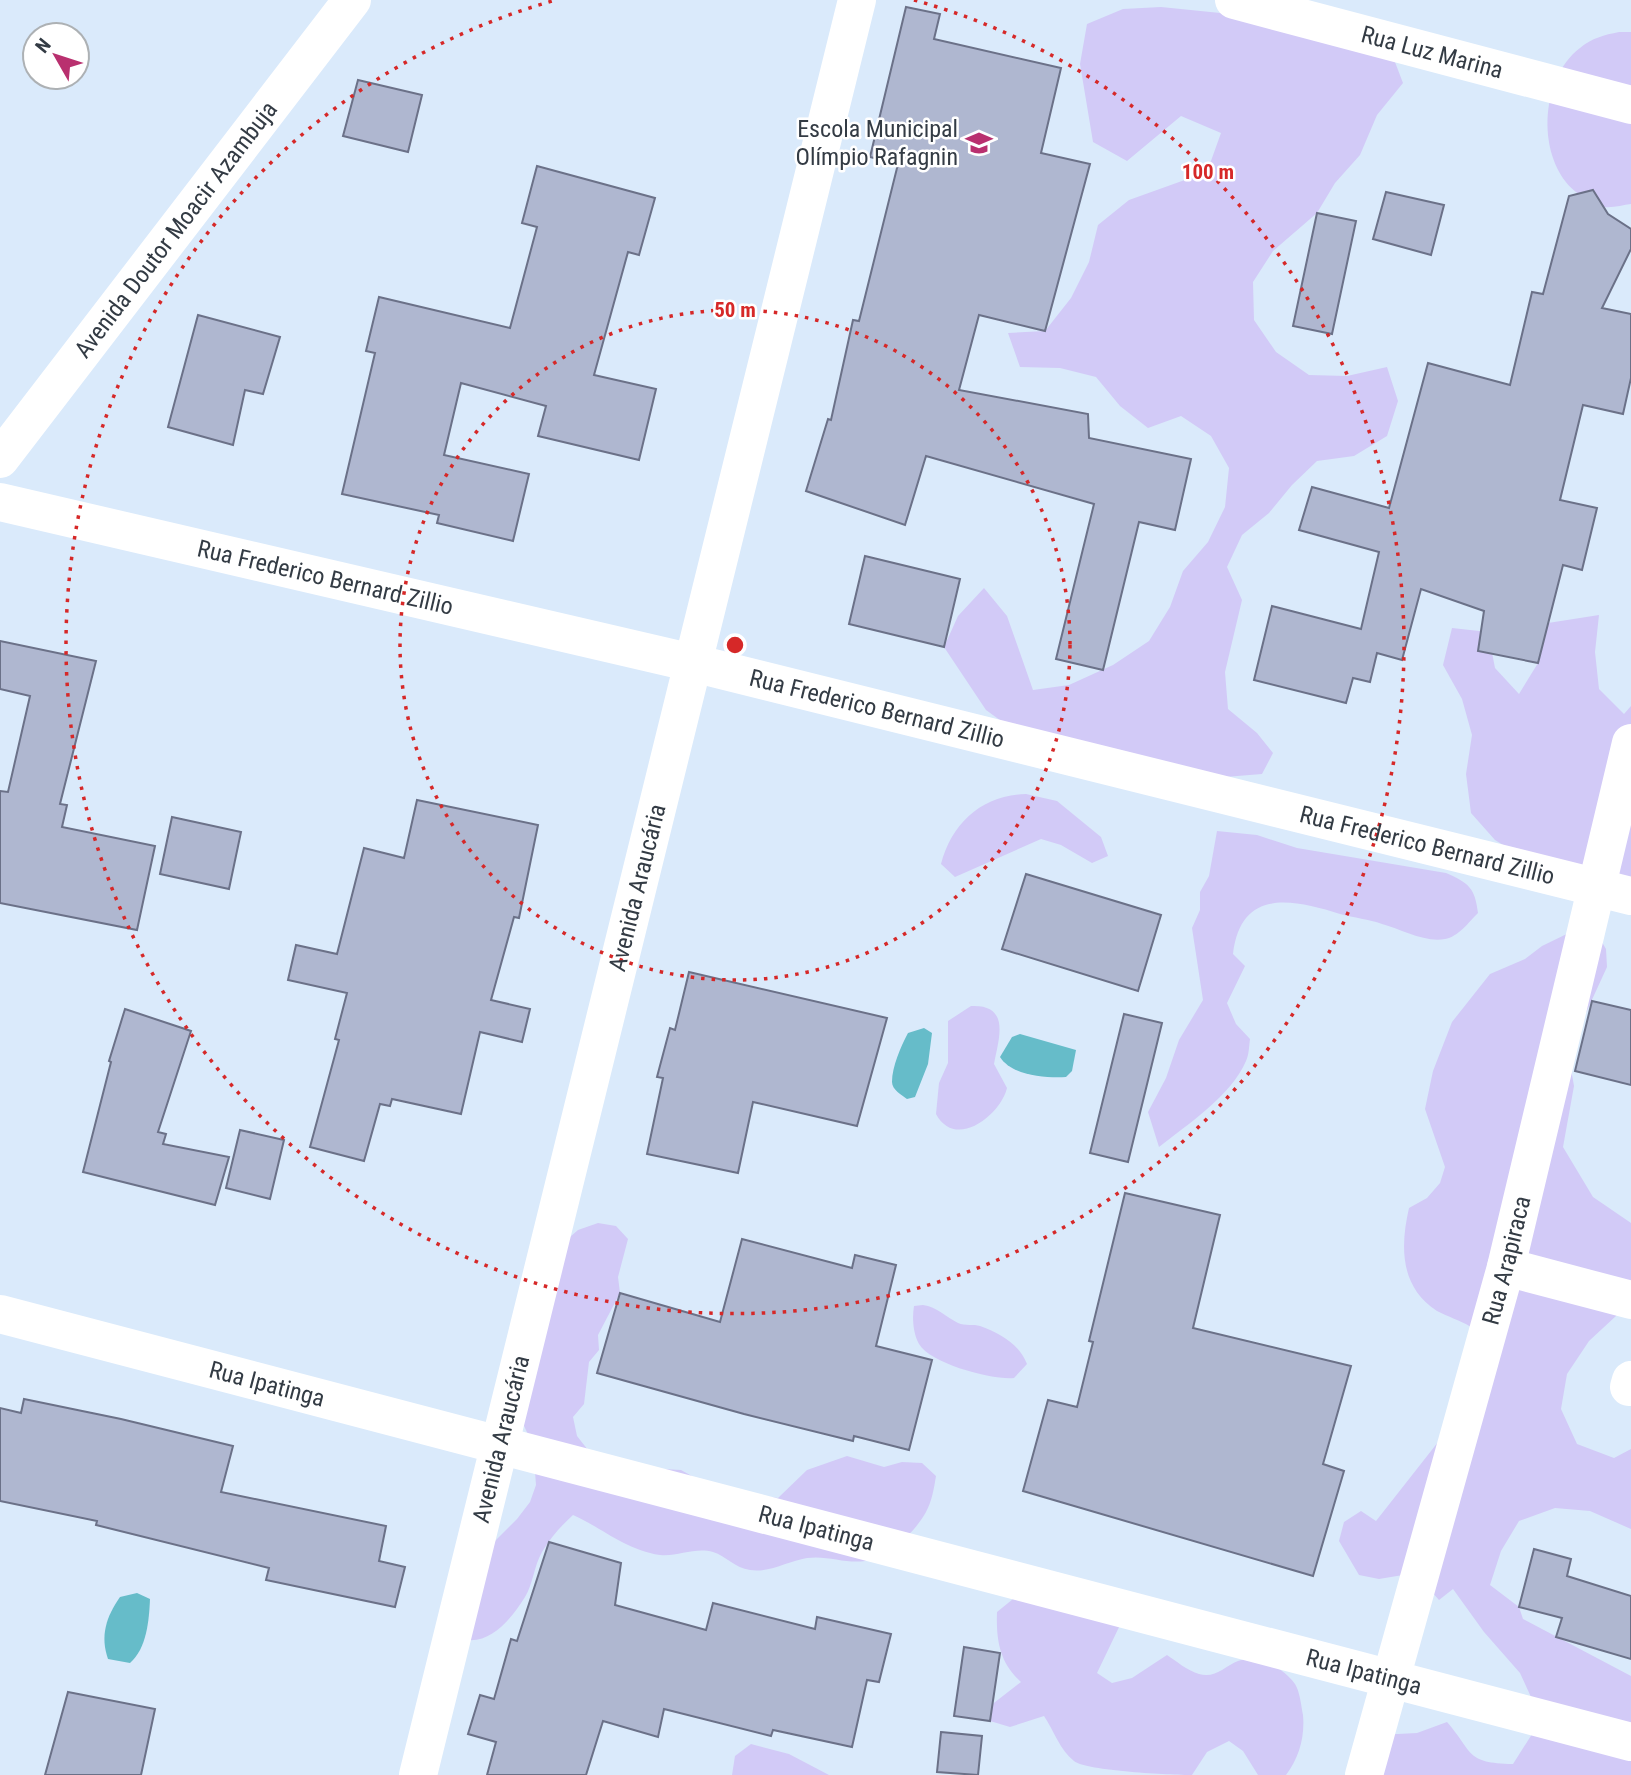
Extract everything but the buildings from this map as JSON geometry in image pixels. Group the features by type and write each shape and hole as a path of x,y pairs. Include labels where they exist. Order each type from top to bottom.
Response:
{"street":[{"name":"Avenida Doutor Moacir Azambuja","path":"0,459 353,0"},
{"name":"Avenida Araucária","path":"418,1775 857,0"},
{"name":"Rua Luz Marina","path":"1234,0 1631,106"},
{"name":"Rua Frederico Bernard Zillio","path":"0,502 693,663 1614,891"},
{"name":"Rua Arapiraca","path":"1364,1775 1388,1680 1614,891 1631,743"},
{"path":"1506,1267 1631,1300"},
{"name":"Rua Ipatinga","path":"0,1314 1631,1742"}],"shaded area":[{"path":"1161,7 1240,15 1390,49 1403,83 1377,115 1360,155 1335,183 1317,213 1273,251 1253,282 1254,320 1276,352 1309,375 1347,376 1387,367 1398,401 1387,436 1354,456 1317,461 1269,513 1242,535 1227,567 1242,600 1225,672 1228,709 1257,733 1273,753 1262,774 1225,777 1015,731 986,710 944,647 958,616 984,588 1007,616 1033,690 1069,685 1113,665 1149,641 1170,607 1183,571 1208,542 1225,507 1229,468 1211,436 1181,416 1148,428 1120,406 1096,377 1060,368 1020,367 1008,333 1045,331 1071,298 1089,262 1098,225 1129,200 1207,172 1221,133 1181,116 1127,161 1093,142 1080,64 1087,24 1123,9"},
{"path":"1619,32 1631,32 1631,204 1604,207 1582,197 1563,178 1549,141 1548,120 1556,79 1566,62 1589,42"},
{"path":"1599,615 1595,652 1599,689 1624,714 1631,706 1631,884 1531,862 1495,840 1471,813 1466,774 1472,735 1462,699 1443,665 1452,628 1488,632 1495,668 1519,694 1538,663 1548,623"},
{"path":"1026,794 1057,801 1101,837 1108,856 1092,863 1061,845 1041,839 955,877 941,864 953,835 972,814 996,799"},
{"path":"1217,831 1257,835 1297,848 1446,873 1470,887 1478,913 1454,935 1437,940 1377,922 1304,905 1287,903 1258,908 1246,918 1238,933 1233,954 1245,966 1227,1003 1236,1024 1250,1039 1247,1059 1220,1098 1159,1147 1148,1112 1166,1078 1179,1040 1203,1000 1192,928 1200,910 1200,892 1209,876"},
{"path":"1577,929 1596,932 1606,949 1607,967 1568,1052 1574,1086 1563,1147 1593,1197 1631,1223 1631,1295 1616,1316 1589,1341 1567,1374 1561,1409 1577,1444 1614,1458 1631,1449 1631,1529 1590,1511 1555,1508 1519,1521 1501,1551 1490,1585 1519,1607 1523,1619 1631,1676 1631,1775 1354,1775 1378,1735 1417,1733 1447,1722 1467,1749 1478,1758 1513,1764 1534,1731 1537,1710 1520,1673 1484,1632 1453,1589 1439,1600 1415,1573 1379,1579 1359,1575 1339,1541 1344,1522 1361,1511 1376,1521 1442,1437 1471,1327 1437,1311 1425,1301 1410,1278 1404,1251 1409,1208 1427,1198 1440,1183 1445,1167 1425,1109 1433,1071 1452,1022 1490,974 1525,959 1542,946"},
{"path":"971,1006 984,1007 997,1017 999,1035 994,1064 1007,1088 996,1108 977,1125 955,1129 945,1125 936,1114 939,1083 948,1063 948,1021"},
{"path":"598,1223 616,1226 628,1239 618,1277 620,1293 598,1335 599,1350 589,1362 584,1404 573,1417 577,1436 588,1450 662,1469 681,1470 715,1489 778,1498 807,1470 847,1456 884,1467 902,1462 922,1463 936,1476 926,1512 908,1535 891,1550 874,1559 858,1562 807,1558 757,1570 745,1569 713,1552 693,1551 660,1555 648,1552 625,1544 573,1515 556,1532 542,1552 528,1592 506,1622 491,1635 472,1640 462,1639 490,1546 530,1502 536,1485 533,1445 517,1411 562,1244 578,1230"},
{"path":"923,1305 958,1323 980,1326 995,1332 1014,1345 1027,1364 1014,1378 1004,1378 963,1369 936,1358 919,1344 915,1335 914,1306"},
{"path":"1013,1599 1121,1623 1097,1673 1112,1683 1132,1678 1167,1655 1191,1671 1205,1675 1246,1660 1262,1661 1277,1668 1295,1684 1303,1715 1302,1739 1291,1768 1286,1775 1258,1775 1243,1751 1229,1741 1207,1752 1192,1775 1130,1772 1095,1767 1069,1757 1044,1716 1010,1727 990,1721 990,1706 1021,1682 1004,1659 997,1632 997,1612"},
{"path":"751,1744 789,1754 829,1775 732,1775 735,1756"}],"water":[{"path":"924,1028 932,1033 928,1064 915,1097 907,1099 894,1087 894,1070 908,1033"},
{"path":"1020,1034 1076,1050 1072,1071 1066,1077 1039,1076 1021,1072 1005,1063 1000,1057 1012,1037"},
{"path":"137,1593 150,1599 144,1642 130,1663 108,1659 105,1635 111,1612 120,1597"}],"place":[{"name":"Escola Municipal Olímpio Rafagnin","path":"979,143"}]}
